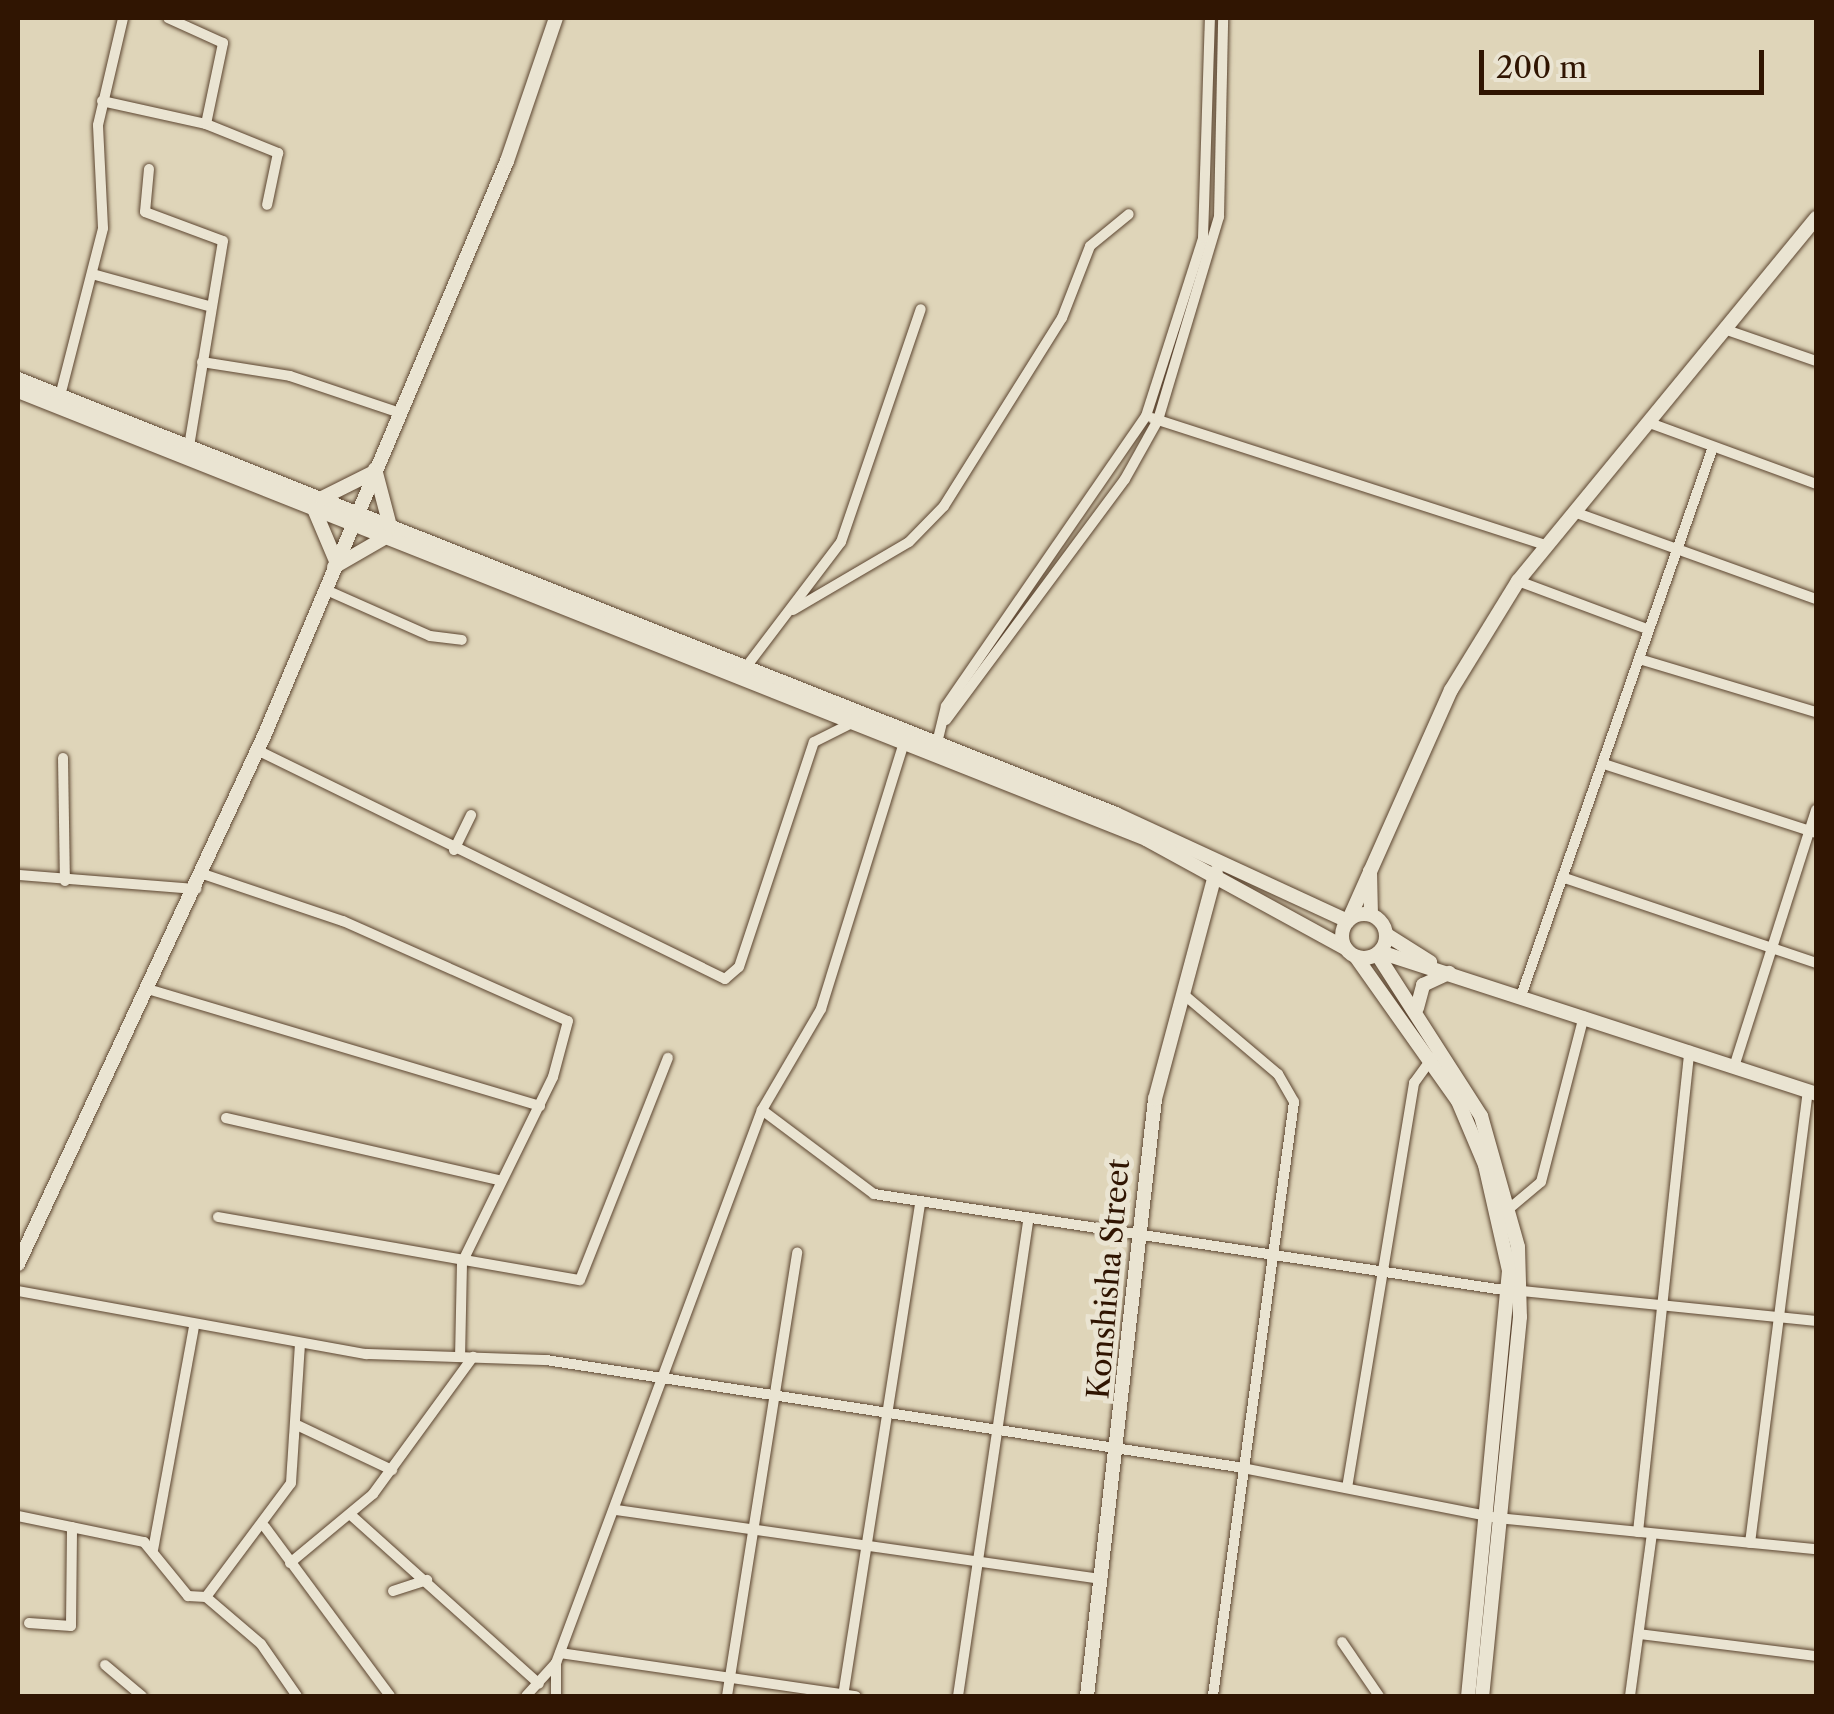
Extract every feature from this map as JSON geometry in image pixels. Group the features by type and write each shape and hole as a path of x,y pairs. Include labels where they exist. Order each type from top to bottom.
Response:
{"main road":[{"path":"18,1264 151,990 258,750 397,412 506,162 556,18"},
{"path":"1351,952 1348,920 1370,860 1451,690 1518,582 1816,218"},
{"path":"18,379 934,750 1216,872 1351,952 1432,1057 1485,1165 1516,1291"},
{"path":"18,391 318,503"},
{"path":"318,503 374,469"},
{"path":"374,469 388,531"},
{"path":"318,503 335,564"},
{"path":"335,564 388,531"},
{"path":"742,672 903,746 934,750 1132,820 1348,920 1371,914"},
{"path":"1370,860 1371,914 1386,935 1440,968"},
{"name":"Konshisha Street","path":"1087,1696 1121,1450 1139,1235 1180,991 1216,872"},
{"path":"1379,953 1386,935"},
{"path":"1351,952 1379,953 1455,972 1812,1092"},
{"path":"1379,953 1417,1008 1481,1116 1510,1208 1516,1291 1468,1696"},
{"path":"1417,1008 1427,981 1455,972"},
{"path":"1482,1696 1491,1517"}],"street":[{"path":"60,396 102,228 102,102 124,18"},
{"path":"172,18 222,43 206,124"},
{"path":"1152,418 1203,238 1210,18"},
{"path":"934,750 946,720 1125,479 1152,418 1219,216 1223,18"},
{"path":"102,102 206,124 278,153 267,205"},
{"path":"149,169 145,212 223,241 208,306 189,446"},
{"path":"793,610 909,542 944,506 1062,318 1090,246 1128,214"},
{"path":"1801,236 1816,242"},
{"path":"92,274 208,306"},
{"path":"742,672 793,610 841,542 921,309"},
{"path":"1724,329 1816,361"},
{"path":"202,362 290,376 397,412"},
{"path":"1152,418 1546,545"},
{"path":"1646,422 1816,484"},
{"path":"1522,993 1712,447"},
{"path":"1574,512 1816,598"},
{"path":"1518,582 1647,628"},
{"path":"324,589 430,636 462,640"},
{"path":"1639,659 1816,712"},
{"path":"258,750 454,850 730,978 814,742 850,724"},
{"path":"526,1696 558,1658 762,1110 824,1002 903,746"},
{"path":"63,758 65,882"},
{"path":"1604,764 1813,832"},
{"path":"1734,1067 1813,832 1816,810"},
{"path":"454,850 471,815"},
{"path":"203,874 344,921 560,1013 569,1029 540,1106 462,1263 460,1357"},
{"path":"18,875 65,882 197,890"},
{"path":"1565,878 1816,963"},
{"path":"151,990 540,1106"},
{"path":"1180,991 1291,1092 1273,1256 1238,1467 1213,1696"},
{"path":"1510,1208 1541,1182 1584,1015"},
{"path":"1638,1532 1689,1051"},
{"path":"1347,1488 1387,1274 1414,1083 1432,1057"},
{"path":"218,1217 462,1263 584,1277 668,1058"},
{"path":"1750,1544 1776,1316 1812,1092"},
{"path":"762,1110 863,1189 920,1204 1516,1291 1816,1320"},
{"path":"226,1118 500,1180"},
{"path":"558,1658 848,1696 882,1413 920,1204"},
{"path":"958,1696 1028,1222"},
{"path":"727,1696 798,1252"},
{"path":"18,1291 300,1344 546,1360 659,1384 1238,1467 1491,1517 1816,1549"},
{"path":"153,1550 194,1326"},
{"path":"206,1597 265,1527 291,1483 299,1426 300,1344"},
{"path":"290,1563 352,1516 392,1470 474,1357"},
{"path":"299,1426 392,1470"},
{"path":"616,1510 1102,1579"},
{"path":"18,1516 153,1550 188,1596 206,1597 261,1644 298,1696"},
{"path":"352,1516 538,1684"},
{"path":"29,1623 70,1628 72,1527"},
{"path":"265,1527 390,1696"},
{"path":"1630,1696 1652,1534"},
{"path":"393,1591 427,1580"},
{"path":"1638,1634 1816,1656"},
{"path":"1342,1642 1380,1696"},
{"path":"556,1696 558,1658"},
{"path":"105,1666 142,1696"}]}
